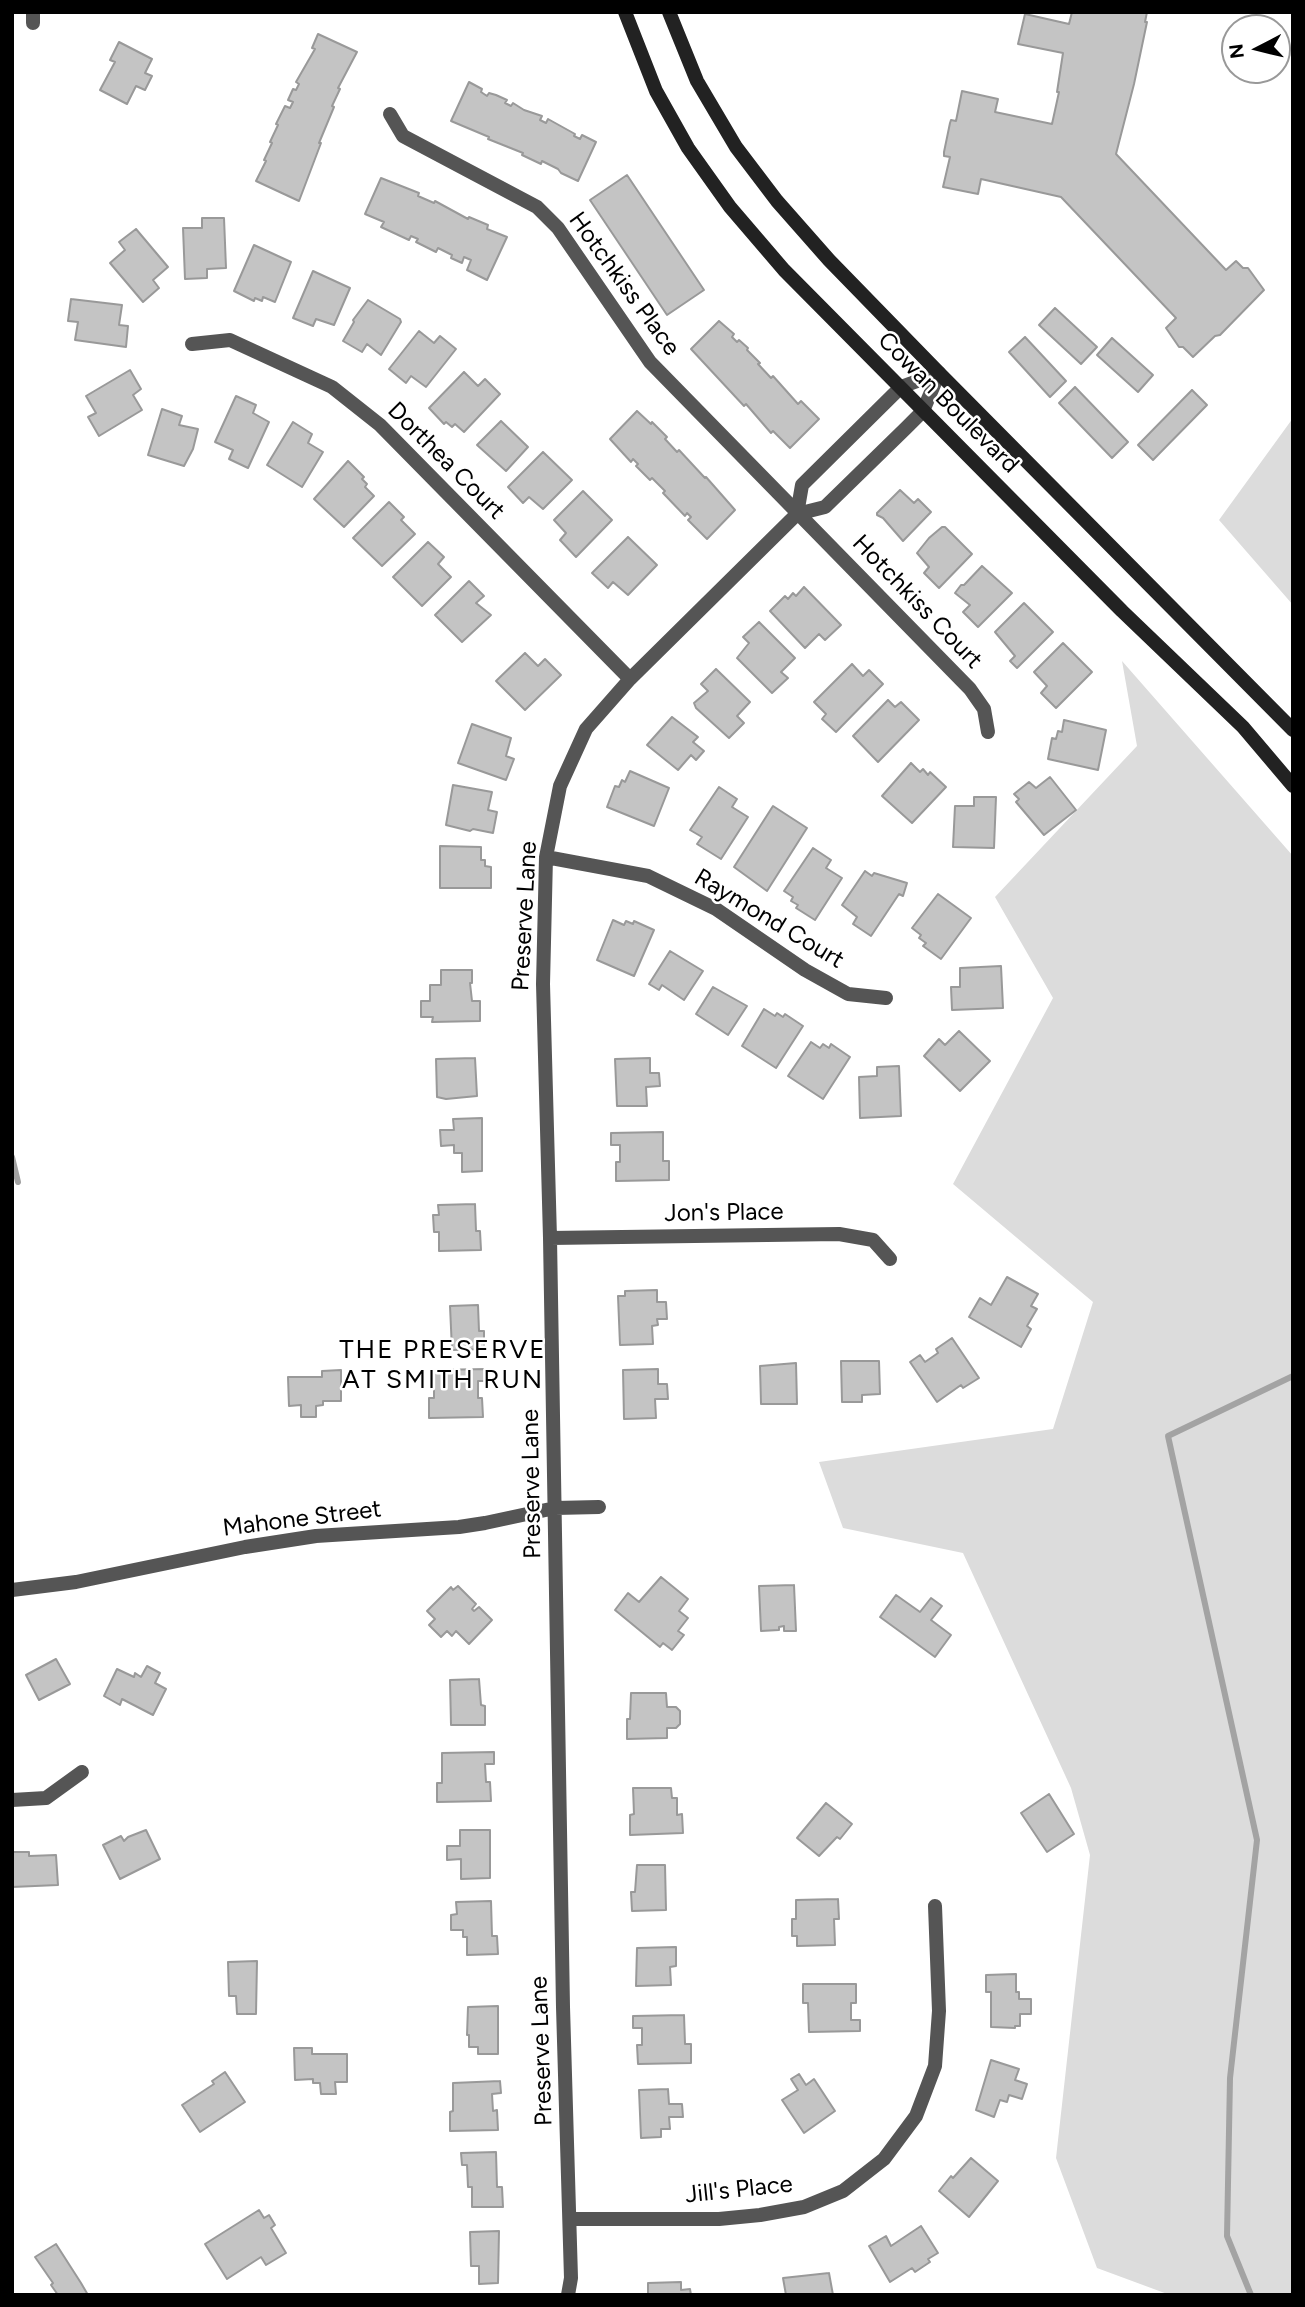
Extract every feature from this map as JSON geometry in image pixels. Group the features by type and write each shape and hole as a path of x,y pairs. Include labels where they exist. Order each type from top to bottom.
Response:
{"main road":[{"name":"Cowan Boulevard","path":"625,12 656,91 688,148 730,207 784,270 1122,611 1243,727 1293,786"},
{"name":"Cowan Boulevard","path":"669,12 697,81 736,147 777,201 829,260 939,373 1293,730"}],"street":[{"name":"Hotchkiss Place","path":"390,114 403,136 537,207 558,228 650,362 797,514"},
{"name":"Dorthea Court","path":"192,344 230,340 332,387 380,425 630,679"},
{"path":"797,514 802,485 901,387 939,373"},
{"name":"Preserve Lane","path":"568,2295 571,2277 570,2219 543,984 546,856 560,786 586,729 630,679 797,514 825,508 923,411 939,373"},
{"name":"Hotchkiss Court","path":"797,514 970,689 984,709 988,732"},
{"name":"Raymond Court","path":"546,856 648,876 716,909 806,970 848,994 886,998"},
{"name":"Jon's Place","path":"550,1238 839,1234 873,1240 890,1259"},
{"name":"Mahone Street","path":"12,1590 76,1582 245,1547 328,1535 485,1523 555,1508 599,1507"},
{"path":"12,1800 46,1798 82,1772"},
{"name":"Jill's Place","path":"570,2219 719,2218 760,2215 804,2207 843,2191 884,2159 916,2116 934,2066 939,2011 935,1906"}],"shaded area":[{"path":"1293,418 1293,605 1219,520"},
{"path":"1122,661 1293,856 1293,2295 1170,2295 1097,2268 1056,2158 1090,1855 1071,1788 963,1553 843,1528 819,1462 1053,1429 1093,1302 953,1184 1053,998 995,897 1137,746"}],"building":[{"path":"1072,12 1147,12 1134,84 1116,154 1226,270 1236,261 1243,268 1248,268 1264,290 1220,335 1215,336 1193,357 1183,347 1179,347 1166,328 1176,318 1061,197 981,179 978,194 943,187 950,157 944,156 944,152 951,120 956,121 962,91 998,99 995,112 1052,124 1063,53 1018,44 1025,14 1069,24"},
{"path":"318,34 357,52 338,88 340,89 332,106 334,107 299,201 256,181 266,161 264,160 272,143 270,142 278,125 276,124 285,106 290,108 293,102 288,100 293,89 296,90 299,84 296,82 315,49 312,48"},
{"path":"119,42 152,59 145,73 152,76 145,90 136,86 127,104 100,90 115,62 110,60"},
{"path":"469,82 482,89 481,92 487,96 489,93 496,95 507,100 505,103 511,106 513,103 542,116 540,120 546,123 548,119 580,139 582,135 596,142 578,181 542,161 541,164 522,155 523,153 451,121"},
{"path":"627,175 704,290 667,315 590,200"},
{"path":"381,178 419,193 418,196 434,203 435,201 468,219 469,217 488,225 487,229 507,237 487,280 467,270 471,260 464,257 462,263 438,248 436,252 416,242 418,239 411,236 409,240 381,227 384,222 365,214"},
{"path":"202,218 224,218 226,268 207,269 207,278 185,279 183,228 202,228"},
{"path":"136,229 168,267 153,280 159,288 143,302 110,263 125,250 119,242"},
{"path":"254,245 291,262 275,302 263,297 262,301 255,298 254,301 234,291"},
{"path":"313,271 350,288 334,325 316,319 313,326 293,318"},
{"path":"71,299 122,305 119,325 128,326 126,347 75,340 78,322 68,321"},
{"path":"368,300 401,322 381,355 367,344 362,352 343,341 353,320"},
{"path":"1055,308 1097,347 1081,364 1039,325"},
{"path":"719,321 734,334 732,337 737,342 739,340 748,348 771,378 773,376 798,404 801,401 819,419 790,448 773,431 771,433 746,404 744,406 691,349"},
{"path":"419,331 434,343 440,336 456,349 426,387 411,376 406,383 389,369"},
{"path":"1025,337 1066,381 1050,397 1009,352"},
{"path":"1112,338 1153,375 1138,392 1097,355"},
{"path":"130,370 141,389 133,395 142,410 99,436 88,417 96,413 86,396"},
{"path":"464,372 478,386 485,379 500,394 464,432 455,424 452,427 446,422 444,424 429,408"},
{"path":"1075,387 1128,442 1112,458 1059,403"},
{"path":"1192,390 1207,405 1153,460 1138,445"},
{"path":"236,396 256,405 253,413 269,422 248,468 229,459 233,450 215,442"},
{"path":"162,409 182,416 179,425 198,429 193,449 184,466 148,455"},
{"path":"637,411 667,437 665,439 677,452 679,450 735,510 707,539 688,520 691,517 687,513 685,516 663,493 665,491 652,478 650,480 636,466 638,464 633,459 631,462 610,439"},
{"path":"501,421 528,447 506,471 477,445"},
{"path":"293,422 312,434 308,443 323,452 302,487 267,465"},
{"path":"543,452 572,480 543,509 529,497 523,503 508,487"},
{"path":"348,461 364,477 362,479 367,484 365,487 374,496 344,527 314,499"},
{"path":"900,490 914,503 918,499 931,512 903,541 883,518 877,515"},
{"path":"583,491 612,520 576,557 560,540 566,533 554,520"},
{"path":"389,502 404,517 401,520 415,534 382,566 353,538"},
{"path":"942,527 972,554 939,588 924,573 929,567 917,553"},
{"path":"628,537 657,565 628,595 613,582 608,588 592,573"},
{"path":"428,542 444,557 438,564 451,577 422,606 393,577"},
{"path":"982,566 1012,593 978,627 963,612 970,605 955,593"},
{"path":"469,581 484,596 476,603 491,615 462,642 435,615"},
{"path":"804,587 841,625 825,640 819,634 805,648 770,611 785,596 788,599 793,593 796,596"},
{"path":"1024,603 1053,632 1017,668 1010,661 1015,656 995,632"},
{"path":"759,622 795,658 781,672 788,678 772,693 737,658 749,643 743,637"},
{"path":"1063,643 1092,672 1056,708 1041,693 1047,686 1034,672"},
{"path":"525,653 538,666 545,659 561,675 525,710 496,681"},
{"path":"852,664 863,676 869,670 883,684 836,732 822,719 826,714 814,702"},
{"path":"716,669 750,702 737,716 744,723 729,738 696,708 694,703 708,691 701,684"},
{"path":"888,700 895,707 901,702 919,720 878,762 853,736"},
{"path":"672,717 698,737 693,742 704,751 696,760 691,755 678,770 647,745"},
{"path":"1064,720 1106,730 1098,770 1048,759 1052,738 1056,739 1058,731 1062,732"},
{"path":"472,724 511,738 506,756 514,759 506,780 458,763"},
{"path":"911,763 920,772 923,769 928,775 930,772 946,787 912,823 882,796"},
{"path":"630,771 669,788 654,826 607,807 615,786 619,787 622,780 625,782"},
{"path":"1050,777 1076,810 1044,835 1016,802 1019,799 1014,794 1029,782 1036,788"},
{"path":"453,785 492,792 488,810 497,812 493,833 446,825"},
{"path":"719,787 737,799 732,807 748,817 721,859 697,844 702,837 690,830"},
{"path":"974,797 996,797 994,848 953,847 955,806 974,806"},
{"path":"773,806 807,828 767,891 734,867"},
{"path":"440,846 481,847 481,860 485,860 485,866 491,867 491,888 440,888"},
{"path":"813,848 831,860 826,868 842,878 815,920 796,908 798,905 791,901 793,897 784,891"},
{"path":"865,871 872,876 874,873 907,883 903,896 899,894 871,936 853,924 857,917 842,905"},
{"path":"938,894 971,918 941,959 923,946 926,943 912,928"},
{"path":"613,920 624,925 626,921 633,924 634,921 654,930 634,976 597,960"},
{"path":"670,951 703,971 684,1000 662,985 659,990 649,984"},
{"path":"1001,966 1003,1008 952,1010 951,987 960,987 960,968"},
{"path":"441,970 472,970 472,1001 480,1001 480,1021 432,1022 433,1017 421,1017 421,1001 430,1001 430,985 441,985"},
{"path":"713,987 747,1006 728,1035 696,1014"},
{"path":"764,1009 775,1016 777,1013 783,1017 785,1014 803,1026 776,1068 742,1046"},
{"path":"959,1031 990,1061 960,1091 924,1056 939,1039 945,1045"},
{"path":"811,1042 820,1048 823,1044 829,1048 831,1044 850,1057 823,1099 788,1076"},
{"path":"475,1058 477,1096 446,1099 437,1097 436,1059"},
{"path":"650,1058 650,1073 659,1073 660,1086 646,1087 647,1106 617,1106 615,1059"},
{"path":"899,1066 901,1116 860,1118 859,1077 877,1076 877,1067"},
{"path":"482,1118 482,1171 462,1172 462,1153 454,1153 454,1145 441,1146 440,1130 454,1130 453,1119"},
{"path":"663,1132 663,1161 669,1161 669,1180 616,1181 620,1145 611,1145 611,1133"},
{"path":"475,1204 476,1231 480,1231 481,1250 439,1251 439,1232 434,1232 433,1215 439,1215 438,1205"},
{"path":"1007,1277 1038,1294 1031,1306 1037,1309 1027,1326 1031,1329 1021,1347 969,1317 980,1298 991,1305"},
{"path":"657,1290 657,1302 666,1302 667,1319 657,1319 658,1325 652,1326 653,1344 620,1345 618,1296 625,1296 625,1291"},
{"path":"478,1305 479,1331 484,1331 484,1349 452,1350 450,1306"},
{"path":"952,1338 979,1378 963,1388 961,1385 937,1402 910,1362 920,1355 925,1362 938,1353 936,1349"},
{"path":"841,1361 879,1361 880,1394 862,1395 862,1402 842,1402"},
{"path":"796,1363 797,1404 761,1404 760,1366"},
{"path":"486,1369 486,1381 478,1381 478,1398 482,1398 483,1417 429,1418 429,1398 434,1398 434,1370"},
{"path":"658,1369 658,1384 667,1384 668,1399 655,1399 656,1418 624,1419 623,1370"},
{"path":"341,1370 341,1401 323,1401 323,1405 316,1406 316,1417 301,1417 301,1405 289,1406 288,1377 322,1377 322,1371"},
{"path":"661,1577 688,1599 679,1611 688,1618 678,1631 684,1635 672,1650 663,1643 660,1647 615,1610 628,1593 639,1602"},
{"path":"794,1585 796,1631 784,1631 784,1626 779,1627 779,1630 761,1631 759,1586"},
{"path":"458,1586 476,1604 472,1609 474,1611 479,1607 492,1620 469,1644 456,1631 452,1636 447,1631 441,1637 429,1625 435,1619 427,1611 451,1587 453,1590"},
{"path":"896,1595 920,1612 931,1598 942,1606 931,1620 951,1635 935,1657 880,1617"},
{"path":"56,1659 70,1684 39,1700 26,1675"},
{"path":"147,1666 160,1673 155,1683 166,1689 153,1715 122,1699 120,1705 104,1696 117,1669 134,1677 135,1673 141,1677"},
{"path":"479,1679 481,1705 485,1706 485,1725 451,1725 450,1680"},
{"path":"631,1693 666,1693 667,1707 676,1707 680,1711 680,1724 676,1728 667,1728 667,1738 627,1739"},
{"path":"494,1752 494,1764 485,1764 491,1801 437,1802 437,1783 442,1783 442,1753"},
{"path":"633,1788 671,1788 672,1798 677,1798 677,1815 682,1814 683,1833 630,1835 630,1815 634,1814"},
{"path":"1049,1794 1074,1834 1047,1852 1021,1813"},
{"path":"826,1803 852,1824 840,1839 837,1837 819,1856 797,1838"},
{"path":"146,1830 160,1859 120,1879 103,1845 121,1836 124,1841"},
{"path":"460,1830 490,1830 490,1878 461,1879 461,1859 447,1860 447,1846 460,1846"},
{"path":"12,1852 29,1852 29,1856 56,1855 58,1885 12,1887"},
{"path":"637,1865 665,1865 666,1910 632,1911 631,1892 635,1892"},
{"path":"838,1899 839,1919 834,1919 835,1945 797,1946 797,1936 792,1936 796,1900"},
{"path":"491,1901 492,1936 497,1936 498,1954 467,1955 467,1937 463,1937 463,1930 451,1930 451,1915 457,1914 456,1902"},
{"path":"676,1947 676,1966 670,1967 671,1985 636,1986 637,1948"},
{"path":"257,1961 256,2014 237,2014 236,1996 229,1996 228,1962"},
{"path":"1016,1974 1016,1992 1019,1992 1019,1999 1031,1999 1031,2014 1020,2014 1020,2026 1015,2028 991,2027 991,1992 986,1992 986,1975"},
{"path":"803,1984 856,1984 856,2003 851,2003 851,2020 860,2020 860,2031 809,2032 808,2003 803,2003"},
{"path":"498,2006 498,2054 478,2054 478,2047 469,2047 468,2007"},
{"path":"684,2015 685,2044 691,2044 691,2063 638,2064 637,2045 642,2045 642,2028 633,2028 633,2016"},
{"path":"294,2048 312,2048 312,2054 347,2054 347,2082 335,2082 336,2094 321,2094 320,2083 313,2083 313,2079 295,2080"},
{"path":"991,2060 1019,2069 1015,2080 1027,2084 1022,2099 1009,2095 1007,2102 1000,2100 994,2117 976,2110"},
{"path":"225,2072 245,2102 200,2132 182,2105 214,2084 212,2081"},
{"path":"799,2074 806,2085 814,2079 835,2111 804,2133 782,2100 798,2090 791,2079"},
{"path":"500,2081 501,2093 492,2094 493,2111 497,2110 498,2130 450,2131 453,2083"},
{"path":"668,2089 669,2104 682,2104 683,2117 669,2117 670,2129 661,2129 661,2137 641,2138 639,2090"},
{"path":"496,2152 497,2187 502,2187 503,2207 472,2207 472,2187 468,2187 467,2165 462,2165 461,2153"},
{"path":"971,2158 998,2181 969,2217 939,2191"},
{"path":"259,2210 264,2218 269,2215 275,2225 271,2228 286,2253 266,2265 261,2257 227,2279 205,2244"},
{"path":"921,2226 938,2253 915,2272 912,2268 890,2282 869,2246 886,2236 891,2246"},
{"path":"499,2231 498,2283 479,2284 479,2266 471,2266 470,2232"},
{"path":"56,2244 88,2295 58,2295 51,2285 53,2283 35,2257"},
{"path":"829,2273 833,2295 786,2295 783,2278"},
{"path":"681,2282 681,2290 690,2289 691,2295 648,2295 648,2283"}],"waterway":[{"path":"12,1157 18,1182"},
{"path":"1251,2295 1227,2236 1230,2078 1257,1840 1168,1436 1293,1376"}],"district":[{"name":"THE PRESERVE AT SMITH RUN","path":"443,1365"}]}
